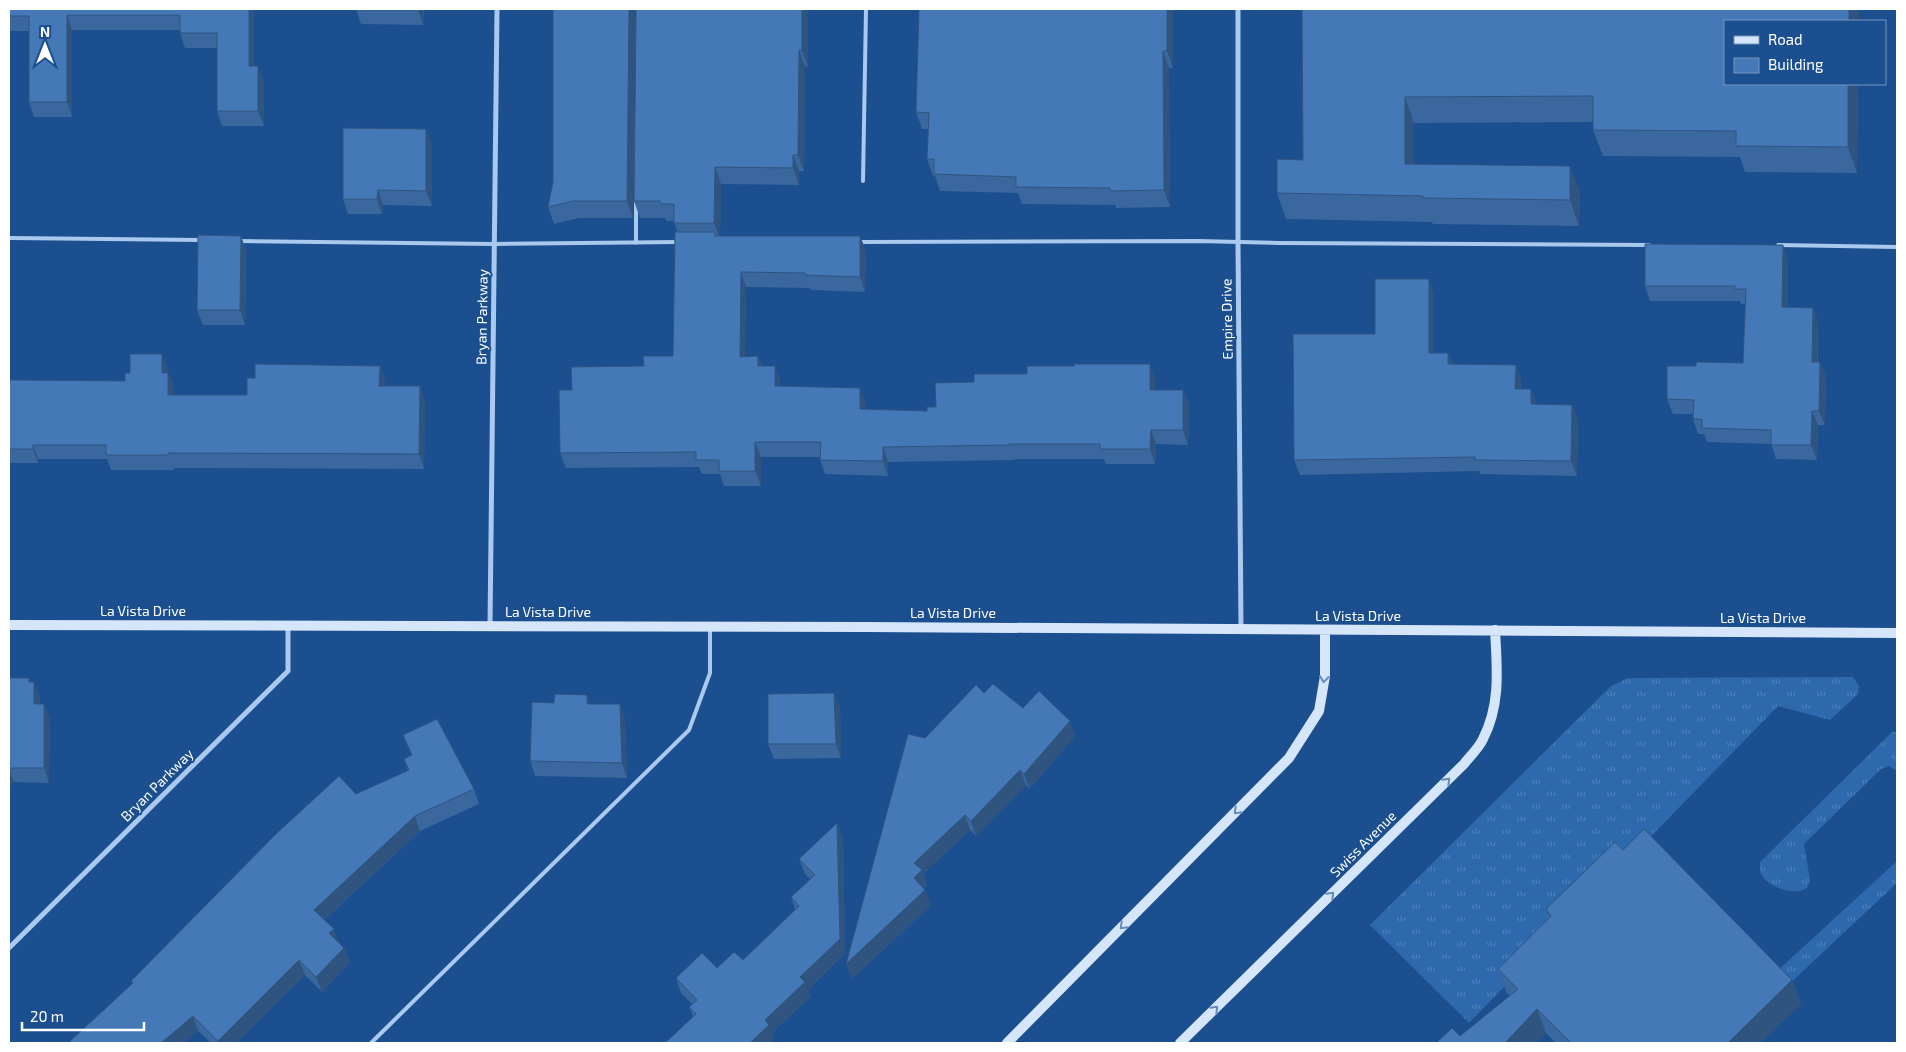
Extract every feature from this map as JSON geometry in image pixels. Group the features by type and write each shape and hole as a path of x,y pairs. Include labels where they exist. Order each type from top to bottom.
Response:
{"street":[{"name":"Bryan Parkway","path":"490,626 497,9"},
{"name":"Empire Drive","path":"1238,9 1241,629"},
{"name":"Bryan Parkway","path":"9,948 288,671 288,624"},
{"name":"La Vista Drive","path":"9,625 867,626 1897,633"},
{"path":"1006,1043 1289,758 1319,712 1325,676 1325,630"},
{"name":"Swiss Avenue","path":"1180,1043 1464,764 1483,741 1495,711 1498,679 1495,630"}],"lane":[{"path":"863,181 866,9"},
{"path":"636,194 636,243"},
{"path":"9,238 205,240"},
{"path":"234,240 494,244 685,242"},
{"path":"853,242 1198,240 1238,242 1655,245"},
{"path":"1773,246 1897,247"},
{"path":"371,1043 690,730 710,673 710,627"}],"green space":[{"path":"1853,677 1859,686 1858,694 1830,720 1778,706 1469,1023 1370,925 1611,686 1628,678"},
{"path":"1892,732 1897,732 1897,771 1889,766 1881,769 1804,844 1810,880 1807,888 1789,891 1775,887 1764,879 1760,870 1760,862"},
{"path":"1897,861 1897,883 1788,985 1775,973"}],"building":[{"path":"9,9 249,9 249,66 258,66 258,111 217,111 217,33 180,33 180,15 67,15 67,102 29,102 29,16 9,16"},
{"path":"418,9 418,10 356,10"},
{"path":"553,9 629,9 627,201 573,201 548,207 553,182"},
{"path":"636,9 802,9 802,50 799,50 798,155 793,155 793,168 715,167 714,223 674,223 674,204 660,204 660,201 634,201"},
{"path":"919,9 1167,9 1167,51 1163,51 1164,190 1110,191 1110,188 1016,187 1016,177 934,174 934,159 927,159 929,113 916,112"},
{"path":"1302,9 1849,9 1849,20 1724,20 1724,85 1848,85 1848,147 1736,146 1736,131 1593,130 1593,96 1405,97 1405,164 1570,166 1570,200 1423,198 1423,196 1277,193 1277,159 1303,160"},
{"path":"343,128 426,129 426,191 378,190 377,199 343,199"},
{"path":"675,232 715,232 715,236 860,236 860,277 805,275 805,273 741,272 740,357 758,356 758,366 775,366 775,386 860,388 860,409 927,411 927,407 936,407 935,383 974,382 974,374 1027,374 1027,366 1150,364 1150,390 1183,390 1183,430 1151,430 1150,449 1100,449 1100,444 883,447 883,461 820,460 821,442 755,442 755,471 719,471 719,460 696,460 696,452 560,453 559,390 572,390 571,367 644,366 643,356 673,356"},
{"path":"198,235 241,236 240,310 197,310"},
{"path":"1645,244 1783,245 1782,307 1813,308 1812,362 1820,362 1819,411 1812,411 1811,445 1771,445 1771,430 1702,428 1702,419 1693,419 1694,400 1667,399 1667,366 1696,366 1696,362 1743,363 1746,289 1735,289 1735,286 1645,286"},
{"path":"1375,279 1429,279 1429,353 1448,353 1448,364 1516,365 1515,389 1531,389 1531,404 1572,405 1571,461 1475,460 1475,457 1294,460 1293,334 1375,334"},
{"path":"130,354 162,354 162,373 168,373 168,395 247,395 247,378 255,378 255,364 380,366 379,386 420,386 419,454 168,453 168,455 106,455 106,445 33,445 33,449 9,449 9,380 125,381 125,373 130,373"},
{"path":"9,678 29,678 29,682 34,682 34,704 44,704 44,768 9,768"},
{"path":"993,684 1023,708 1039,691 1070,721 1024,774 1020,770 971,821 965,815 914,863 922,870 914,878 925,890 846,964 908,734 925,738 976,685 984,693"},
{"path":"834,693 836,744 768,744 768,694"},
{"path":"555,694 587,695 587,704 620,704 622,763 530,761 532,702 554,703"},
{"path":"437,719 474,789 415,816 314,910 334,929 329,933 344,948 316,977 299,960 218,1041 193,1016 161,1043 68,1043 133,983 131,981 277,833 339,776 356,794 409,770 404,759 412,755 403,735"},
{"path":"837,823 840,939 800,977 805,982 765,1020 769,1025 750,1043 665,1043 696,1014 689,1007 697,1000 676,978 702,953 717,968 734,952 743,960 799,906 791,897 815,875 799,859"},
{"path":"1644,829 1792,980 1728,1043 1571,1043 1537,1009 1505,1043 1436,1043 1452,1028 1460,1036 1518,989 1498,969 1551,916 1546,909 1615,842 1623,850"}]}
